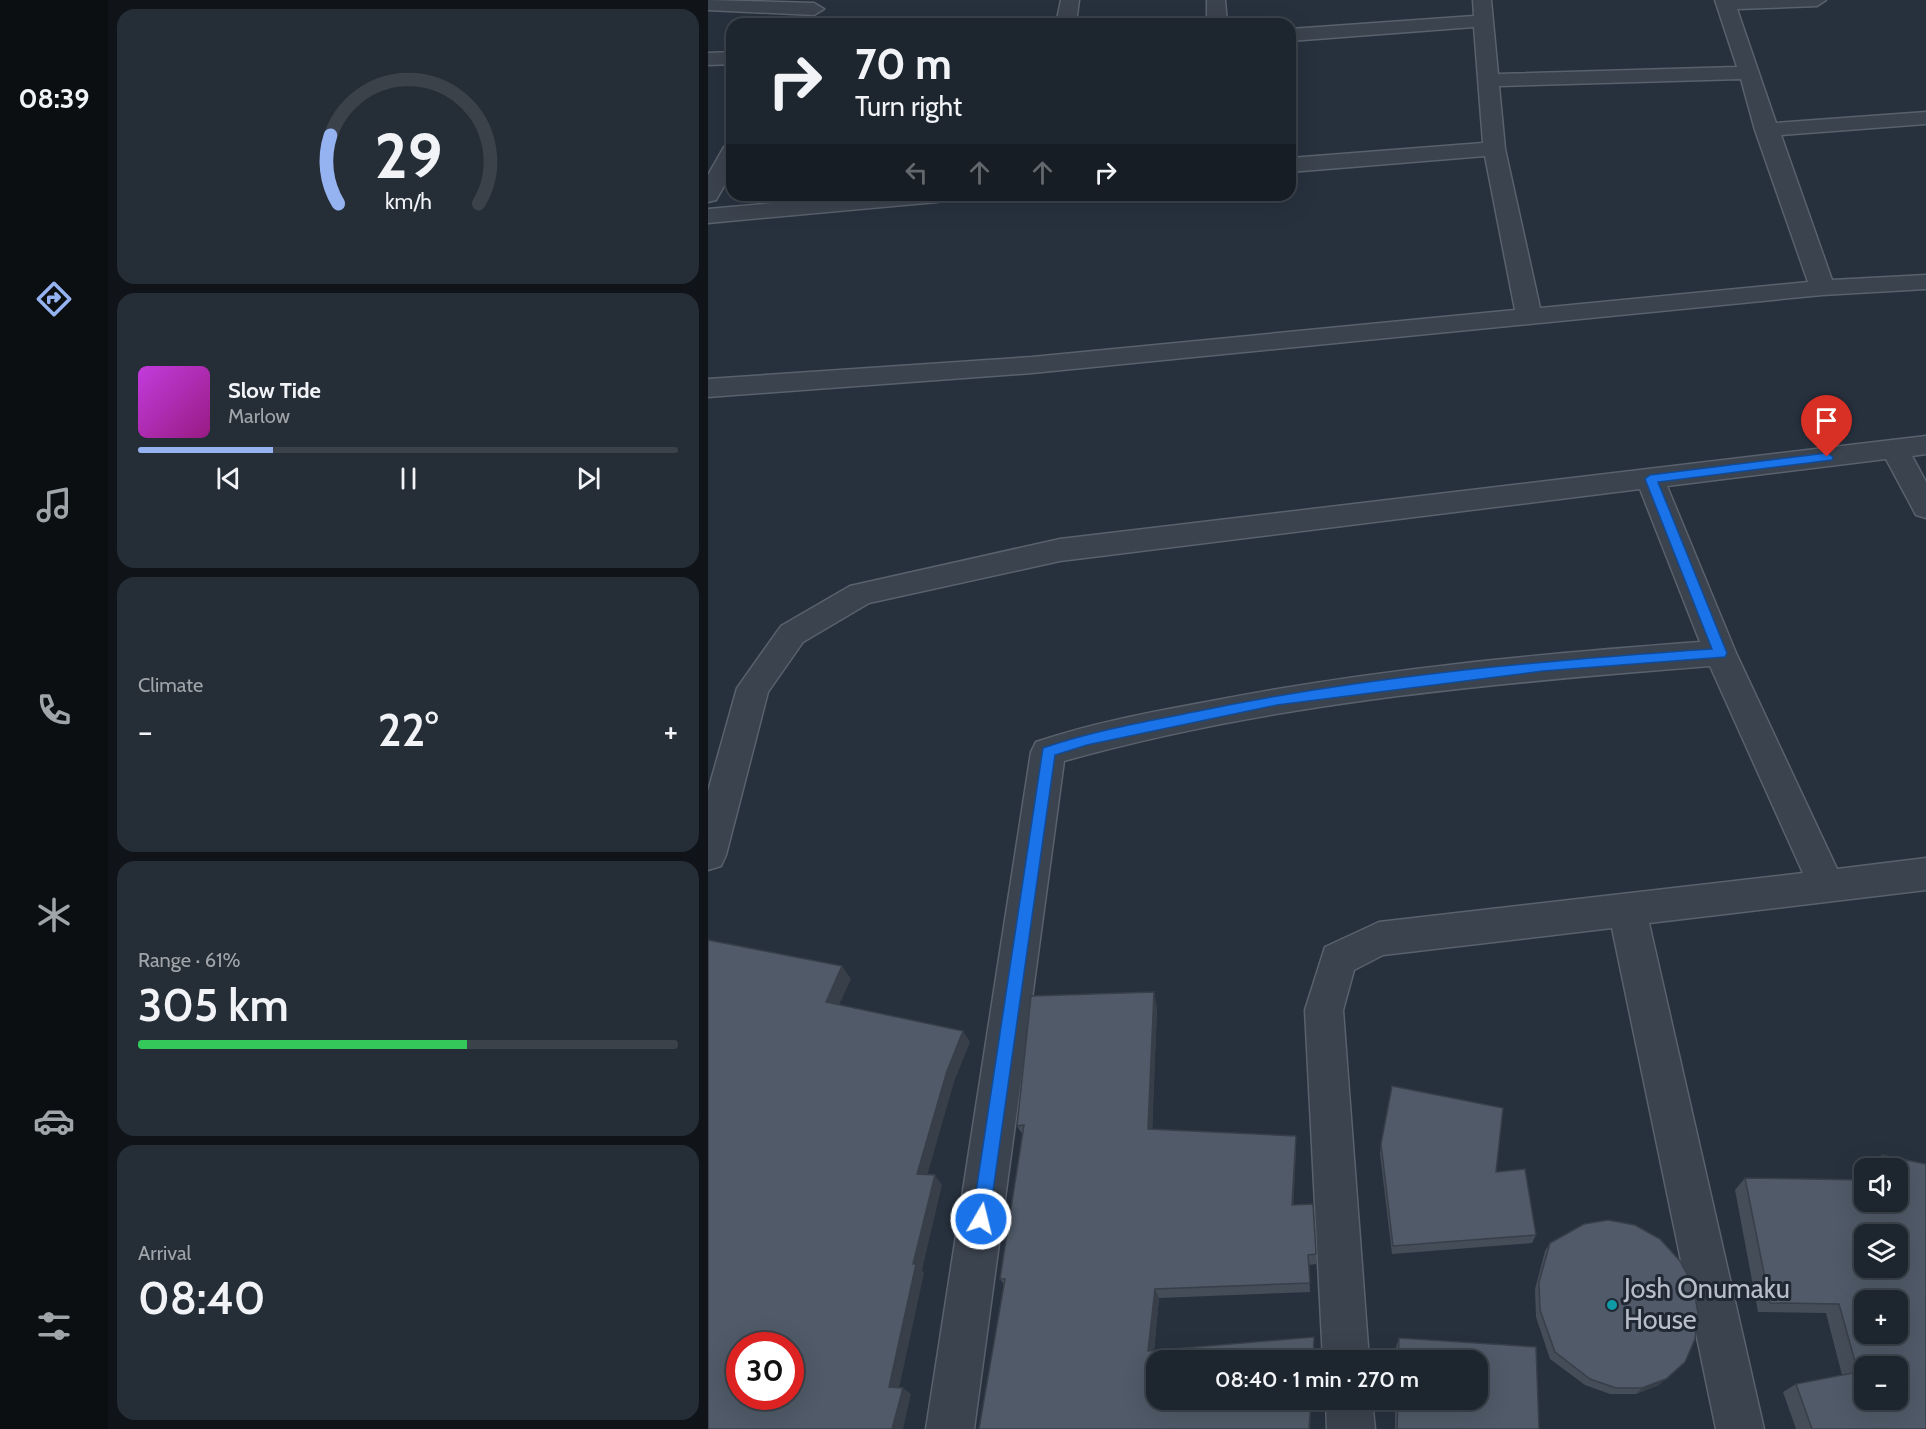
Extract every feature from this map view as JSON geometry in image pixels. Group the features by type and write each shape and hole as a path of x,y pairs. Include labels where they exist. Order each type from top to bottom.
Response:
{"street":[{"path":"1067,18 1070,0"},
{"path":"1216,0 1217,18"},
{"path":"1818,0 1724,2 1822,288"},
{"path":"708,4 813,11"},
{"path":"1296,33 1483,10 1494,149 1529,315"},
{"path":"708,59 726,58"},
{"path":"1488,80 1748,73"},
{"path":"1766,130 1926,118"},
{"path":"1296,165 1494,149"},
{"path":"708,195 726,163"},
{"path":"708,216 872,201"},
{"path":"708,388 1032,365 1529,315 1822,288 1926,282"},
{"path":"708,855 753,688 792,634 861,594 1060,550 1926,446"},
{"path":"1894,449 1926,508"},
{"path":"1650,479 1720,653 1827,886"},
{"path":"950,1429 1048,752 1087,740 1277,700 1543,666 1720,653"},
{"path":"1345,1350 1324,1010 1338,959 1380,939 1926,874"},
{"path":"1627,909 1740,1429"},
{"path":"1350,1410 1351,1429"}],"building":[{"path":"708,940 842,966 826,1002 963,1031 947,1071 917,1174 935,1175 913,1264 916,1264 889,1387 903,1388 892,1429 708,1429"},
{"path":"1154,992 1148,1129 1296,1136 1292,1205 1313,1204 1316,1254 1308,1255 1310,1283 1155,1289 1148,1350 1146,1350 1146,1410 1310,1410 1309,1429 979,1429 1005,1279 1000,1279 1024,1125 1017,1126 1031,996"},
{"path":"1392,1086 1503,1108 1496,1172 1525,1169 1536,1235 1393,1246 1381,1144"},
{"path":"1908,1160 1926,1164 1926,1429 1812,1429 1796,1384 1854,1373 1854,1410 1908,1410 1908,1356 1854,1358 1839,1304 1770,1303 1745,1178 1854,1180 1854,1212 1908,1212"},
{"name":"Josh Onumaku House","path":"1608,1220 1635,1225 1660,1239 1680,1261 1693,1285 1698,1313 1695,1339 1685,1362 1666,1379 1642,1388 1616,1388 1590,1379 1555,1352 1540,1310 1539,1282 1550,1243 1584,1224"},
{"path":"1314,1337 1313,1350 1160,1350"},
{"path":"1399,1338 1536,1347 1539,1429 1397,1429 1398,1410 1488,1410 1488,1350 1398,1350"}],"place":[{"name":"Josh Onumaku House","path":"1612,1305"}],"route":[{"path":"981,1219 1048,752 1087,740 1277,700 1543,666 1720,653 1650,479 1827,457"}]}
